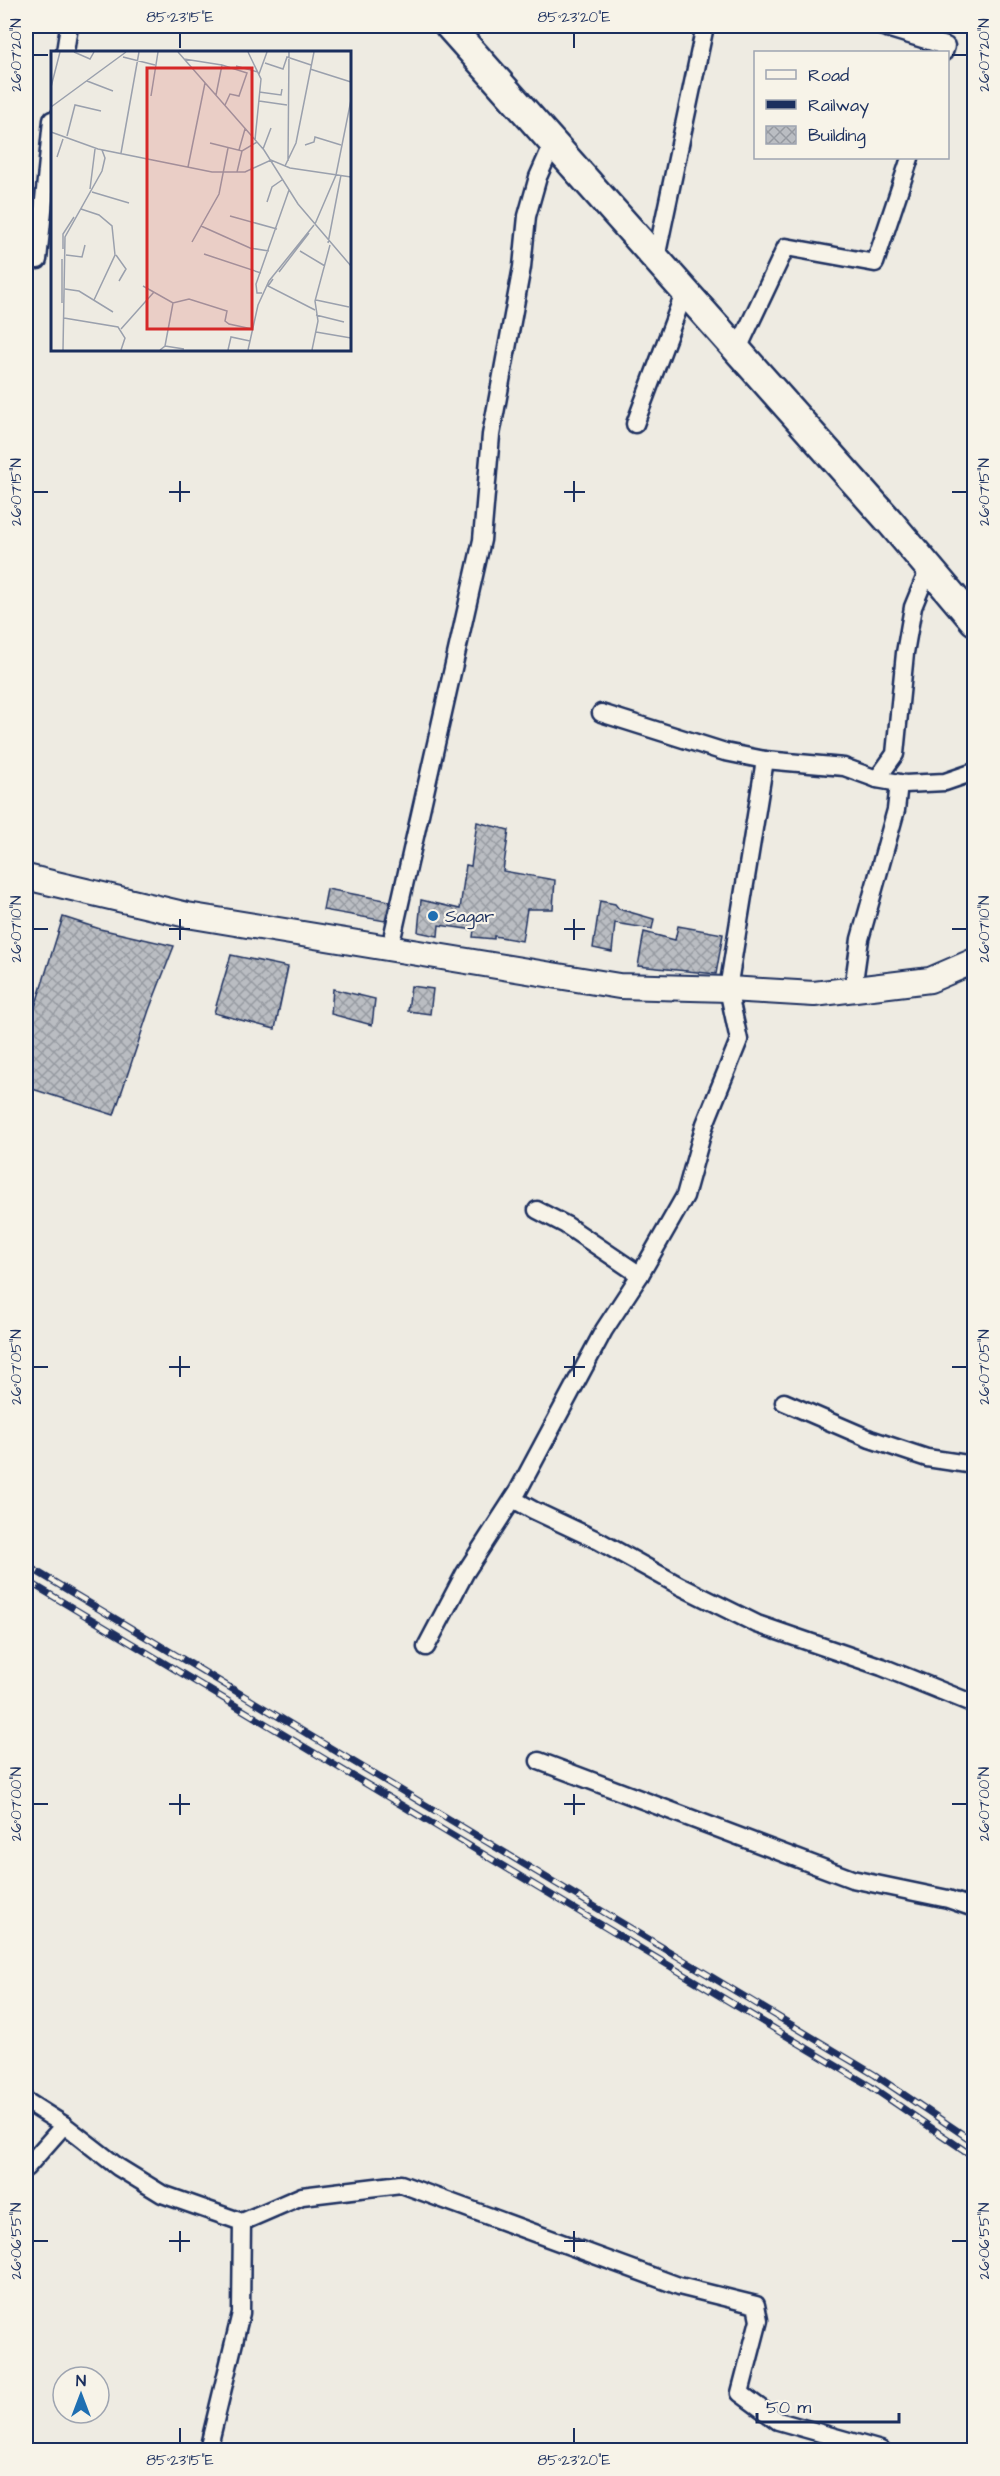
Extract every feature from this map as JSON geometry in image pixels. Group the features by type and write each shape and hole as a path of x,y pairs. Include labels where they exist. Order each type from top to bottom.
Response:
{"main road":[{"path":"449,26 975,621"},
{"path":"26,867 195,905 393,934 505,956 521,972"},
{"path":"26,877 187,915 521,972 619,986 814,994 930,980 975,961"},
{"path":"26,892 190,931 500,982 521,972"}],"street":[{"path":"64,51 69,26"},
{"path":"656,258 705,26"},
{"path":"880,26 946,46 944,51"},
{"path":"38,260 51,130"},
{"path":"393,934 482,540 491,435 522,267 527,216 538,177 554,143"},
{"path":"737,351 786,247 875,263 910,159"},
{"path":"635,424 685,291"},
{"path":"877,779 895,754 905,653 913,607 929,568"},
{"path":"602,713 725,752 765,760 844,767 877,779 899,783 945,782 975,772"},
{"path":"426,1647 465,1573 513,1499 604,1330 640,1275 684,1196 698,1157 705,1124 739,1040 728,989 765,760"},
{"path":"853,989 860,939 896,810 899,783"},
{"path":"537,1210 566,1226 640,1275"},
{"path":"784,1401 882,1443 927,1458 975,1465"},
{"path":"513,1499 599,1541 680,1586 757,1624 882,1667 975,1704"},
{"path":"539,1761 852,1879 948,1899 975,1908"},
{"path":"26,2101 64,2125 118,2167 162,2194 242,2222 302,2196 401,2184 679,2286 756,2305 759,2320 740,2393 778,2421 881,2451"},
{"path":"26,2168 64,2125"},
{"path":"208,2451 241,2313 242,2222"}],"building":[{"path":"477,822 509,830 503,871 555,880 553,909 527,909 522,941 494,936 494,939 473,937 474,930 439,925 438,936 418,932 421,900 460,909 466,865 471,866"},
{"path":"327,889 390,901 385,921 323,910"},
{"path":"600,901 615,904 619,909 654,919 652,929 615,923 612,952 593,948"},
{"path":"63,917 100,929 174,946 149,1010 114,1115 26,1087 26,1036"},
{"path":"678,926 723,934 716,974 638,966 644,932 675,940"},
{"path":"231,955 288,967 275,1029 214,1013"},
{"path":"411,986 433,989 430,1014 408,1011"},
{"path":"333,989 375,999 372,1025 331,1014"}],"railway":[{"path":"26,1565 875,2075 974,2142"},
{"path":"26,1580 870,2086 974,2157"}],"place":[{"name":"Sagar","path":"433,916"}]}
